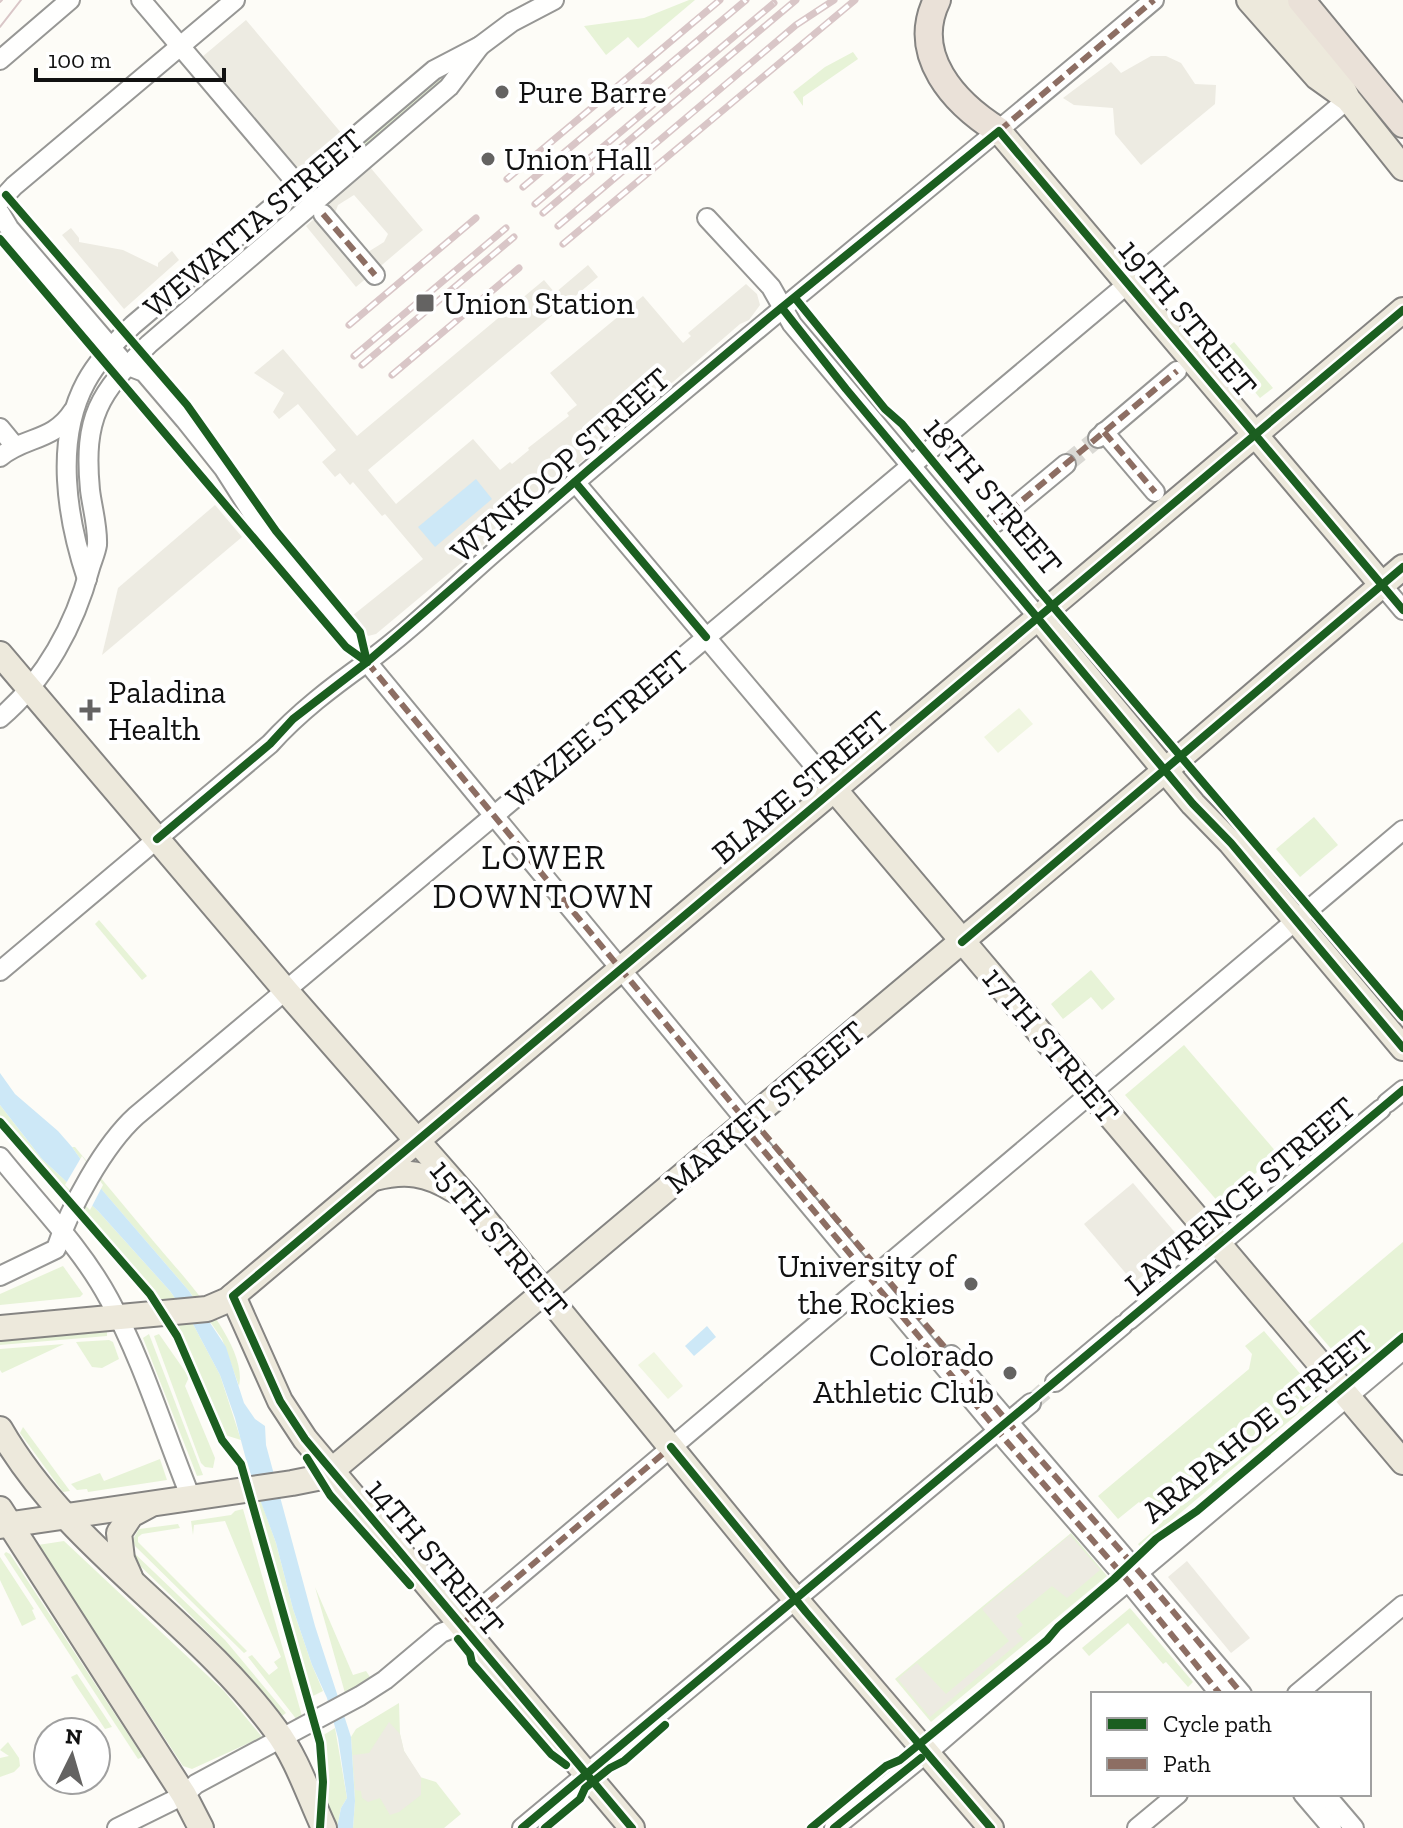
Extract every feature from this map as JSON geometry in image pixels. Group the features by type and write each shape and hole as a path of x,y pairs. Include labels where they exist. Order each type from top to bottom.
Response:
{"highway":[{"path":"937,0 929,23 929,51 935,68 974,116 999,131"},
{"path":"1301,0 1403,124"}],"main road":[{"path":"1249,0 1317,77 1348,99"},
{"path":"1276,0 1332,65 1348,99 1403,168"},
{"name":"19TH STREET","path":"999,131 1382,585"},
{"name":"BLAKE STREET","path":"226,1301 1403,310"},
{"name":"MARKET STREET","path":"3,1520 66,1517 292,1483 317,1478 331,1471 1403,567"},
{"name":"18TH STREET","path":"1038,617 1403,1048"},
{"name":"15TH STREET","path":"0,654 287,992 469,1200 795,1599 991,1828"},
{"name":"17TH STREET","path":"834,789 1403,1462"},
{"path":"370,1180 396,1173 421,1174 440,1181 469,1200"},
{"path":"0,1328 129,1317 226,1301"},
{"name":"14TH STREET","path":"226,1301 284,1408 305,1439 632,1828"},
{"path":"0,1429 16,1457 66,1517 204,1649 254,1703 292,1734 296,1767 324,1828"},
{"path":"135,1586 122,1559 119,1533 131,1515 151,1504"},
{"path":"3,1520 184,1795 201,1828"}],"street":[{"path":"0,60 70,0"},
{"path":"141,0 375,275"},
{"path":"0,201 235,0"},
{"name":"WEWATTA STREET","path":"87,579 75,543 68,442 77,403 86,381 111,348 137,321 434,70 480,46 512,22 525,6 554,0"},
{"name":"WYNKOOP STREET","path":"0,971 270,744 293,719 367,662 575,482 1154,0"},
{"name":"WEWATTA STREET","path":"0,718 30,689 73,621 87,579 97,544 88,462 93,422 109,386 126,365 318,209 449,87 480,46"},
{"name":"WAZEE STREET","path":"0,1276 56,1249 65,1225 104,1154 126,1125 1348,99"},
{"path":"0,213 9,228 126,365 144,372 185,420 224,469 281,558 353,640 367,662 747,1122 762,1131 876,1275 1002,1426 1133,1577 1240,1692"},
{"name":"18TH STREET","path":"707,218 771,287 782,308 828,368 1038,617"},
{"path":"1155,492 1101,435 1177,371"},
{"path":"14,448 55,431 77,403"},
{"path":"0,428 14,448"},
{"path":"14,448 50,445 61,455 68,469"},
{"path":"995,523 1066,464"},
{"name":"17TH STREET","path":"575,482 834,789"},
{"name":"19TH STREET","path":"1382,585 1403,610"},
{"path":"117,1828 184,1795 196,1784 360,1696 385,1680 441,1633 461,1625 1403,830"},
{"name":"LAWRENCE STREET","path":"1055,1382 1403,1090"},
{"path":"0,1157 65,1225 90,1269 129,1317 191,1498"},
{"path":"0,1264 29,1251 65,1225"},
{"name":"ARAPAHOE STREET","path":"834,1828 926,1754 1403,1350"},
{"path":"522,1828 1031,1403"},
{"path":"1133,1577 1219,1692"},
{"path":"1299,1692 1403,1605"},
{"path":"1137,1828 1176,1796"},
{"path":"1305,1796 1332,1828"},
{"path":"1327,1796 1354,1828"}],"green space":[{"path":"695,0 638,48 628,37 606,55 584,26 644,18"},
{"path":"853,52 858,59 803,97 803,106 793,92 825,67"},
{"path":"445,75 447,78 336,172 333,169"},
{"path":"1234,342 1273,388 1260,398 1221,353"},
{"path":"1019,708 1033,724 998,753 984,737"},
{"path":"1314,817 1338,845 1300,877 1276,849"},
{"path":"99,920 147,976 142,980 95,924"},
{"path":"1091,970 1115,999 1102,1010 1091,997 1063,1019 1051,1004"},
{"path":"1184,1045 1278,1154 1220,1204 1125,1095"},
{"path":"0,1105 42,1159 98,1211 170,1291 193,1324 220,1375 241,1440 225,1435 183,1341 156,1294 0,1118"},
{"path":"72,1147 208,1307 233,1349 239,1369 239,1386 222,1339 189,1291 102,1190"},
{"path":"1403,1242 1403,1330 1352,1373 1308,1322"},
{"path":"63,1266 83,1294 80,1297 0,1305 0,1294"},
{"path":"1264,1331 1319,1396 1140,1547 1138,1544 1159,1526 1153,1518 1158,1514 1150,1505 1145,1508 1139,1502 1118,1519 1098,1496 1249,1369 1252,1354 1245,1346"},
{"path":"107,1332 107,1336 0,1345 0,1341"},
{"path":"149,1334 203,1475 197,1476 143,1338"},
{"path":"159,1334 189,1377 185,1386 215,1458 213,1468 201,1463 154,1336"},
{"path":"76,1342 113,1342 119,1359 102,1368 92,1367"},
{"path":"64,1344 2,1373 0,1370 0,1349"},
{"path":"654,1352 683,1386 668,1399 638,1365"},
{"path":"23,1427 70,1491 63,1492 20,1433"},
{"path":"160,1459 167,1480 88,1492 87,1489 77,1490 71,1484 100,1473 104,1481"},
{"path":"253,1479 276,1543 293,1609 323,1691 309,1698 256,1509"},
{"path":"243,1509 302,1716 297,1720 248,1657 252,1655 269,1675 278,1668 274,1662 281,1657 225,1521 194,1525 193,1535 191,1521 231,1515"},
{"path":"178,1524 180,1528 142,1534 138,1542 247,1651 244,1653 135,1546 133,1539 139,1529"},
{"path":"1071,1533 1107,1576 931,1722 895,1679"},
{"path":"64,1541 224,1691 262,1737 192,1769 183,1766 38,1545"},
{"path":"131,1550 225,1640 286,1713 282,1716 226,1652 126,1552"},
{"path":"4,1554 10,1554 143,1757 138,1759"},
{"path":"0,1557 34,1609 36,1619 22,1626 0,1580"},
{"path":"315,1587 353,1675 366,1671 370,1677 345,1693"},
{"path":"1130,1608 1193,1682 1188,1687 1166,1662 1163,1664 1128,1623 1089,1656 1082,1648"},
{"path":"77,1674 105,1716 96,1716 71,1677"},
{"path":"399,1703 404,1751 420,1777 436,1782 461,1814 444,1828 353,1828 355,1801 351,1737 356,1729"},
{"path":"335,1728 347,1798 341,1808 337,1828 325,1828 329,1782 322,1736"},
{"path":"8,1742 19,1758 20,1766 0,1777 0,1758 9,1756 0,1750"}],"shaded area":[{"path":"246,20 423,230 356,287 306,226 328,207 202,57","holes":["354,195 388,234 384,242 368,252 335,213 338,205"]},
{"path":"1151,56 1166,56 1181,63 1195,84 1216,85 1215,104 1141,165 1115,134 1113,108 1074,105 1063,98 1111,62 1121,73"},
{"path":"71,228 79,242 123,250 158,267 158,263 172,251 179,260 124,309 62,235"},
{"path":"588,265 598,277 368,470 396,504 473,439 500,470 529,450 569,416 567,413 577,405 550,373 643,296 683,343 691,336 688,333 746,284 757,294 760,305 749,320 740,324 532,504 376,634 368,636 352,616 423,559 353,482 350,485 340,473 335,477 322,462 336,450 298,404 279,419 273,412 284,393 254,373 283,349 357,436 544,280 555,293"},
{"path":"215,505 242,537 102,655 118,588"},
{"path":"1133,1183 1183,1242 1134,1283 1084,1224"},
{"path":"1070,1535 1100,1570 1067,1598 1052,1586 1016,1616 1023,1625 1016,1631 1023,1639 930,1717 898,1679 917,1663 946,1694 1009,1641 982,1609"},
{"path":"1187,1561 1250,1638 1231,1653 1168,1577"},
{"path":"389,1722 400,1734 404,1751 421,1777 421,1795 390,1815 380,1798 368,1802 362,1798 361,1791 355,1790 353,1755 369,1753"}],"water":[{"path":"476,479 492,499 435,547 418,527"},
{"path":"0,1073 15,1094 72,1147 103,1191 189,1291 226,1347 244,1403 255,1419 265,1426 266,1445 315,1626 351,1737 355,1801 353,1828 337,1828 341,1808 347,1798 338,1738 327,1698 293,1609 276,1543 248,1467 220,1375 193,1324 170,1291 98,1211 42,1159 0,1105"},
{"path":"707,1326 716,1337 694,1356 685,1346"}],"pier":[{"path":"82,1156 103,1185 90,1210 65,1185"}],"tunnel":[{"path":"1066,464 1098,438"},
{"path":"1031,1403 1055,1382"}],"tram line":[{"path":"0,27 21,0"}],"railway":[{"path":"507,179 720,0"},
{"path":"523,187 746,0"},
{"path":"543,213 796,0"},
{"path":"558,226 796,25 834,0"},
{"path":"563,244 855,0"},
{"path":"535,204 774,3"},
{"path":"349,325 476,218"},
{"path":"354,356 506,228"},
{"path":"362,365 514,237"},
{"path":"392,375 519,268"}],"marked path":[{"path":"999,131 1154,0"},
{"path":"323,214 375,275"},
{"path":"995,523 1177,371"},
{"path":"1104,432 1155,492"},
{"path":"367,662 747,1122 753,1138 1218,1692"},
{"path":"747,1122 762,1131 1240,1692"},
{"path":"461,1625 671,1447"}],"cycle path":[{"path":"157,839 270,744 293,719 367,662 770,317 999,131 1403,610"},
{"path":"6,195 187,405 276,531 360,632 367,662"},
{"path":"0,239 346,647 367,662"},
{"path":"795,298 885,409 902,424 1038,589 1403,1017"},
{"path":"782,308 846,389 1193,804 1231,843 1403,1048"},
{"path":"632,1828 305,1439 280,1401 233,1296 1403,310"},
{"path":"575,482 706,637"},
{"path":"962,942 1403,567"},
{"path":"522,1828 1403,1090"},
{"path":"0,1122 150,1294 177,1336 222,1440 241,1464 320,1743 323,1782 320,1828"},
{"path":"811,1828 1047,1640 1156,1539 1197,1511 1403,1337"},
{"path":"671,1447 806,1612 991,1828"},
{"path":"307,1458 330,1495 410,1585"},
{"path":"458,1639 470,1654 472,1663 551,1754 566,1765"},
{"path":"545,1828 580,1799 585,1788 624,1761 665,1725"},
{"path":"834,1828 921,1758"}],"place":[{"name":"Pure Barre","path":"502,92"},
{"name":"Union Hall","path":"488,159"},
{"name":"Union Station","path":"425,303"},
{"name":"Paladina Health","path":"90,710"},
{"name":"University of the Rockies","path":"971,1284"},
{"name":"Colorado Athletic Club","path":"1010,1373"}],"district":[{"name":"LOWER DOWNTOWN","path":"544,876"}]}
